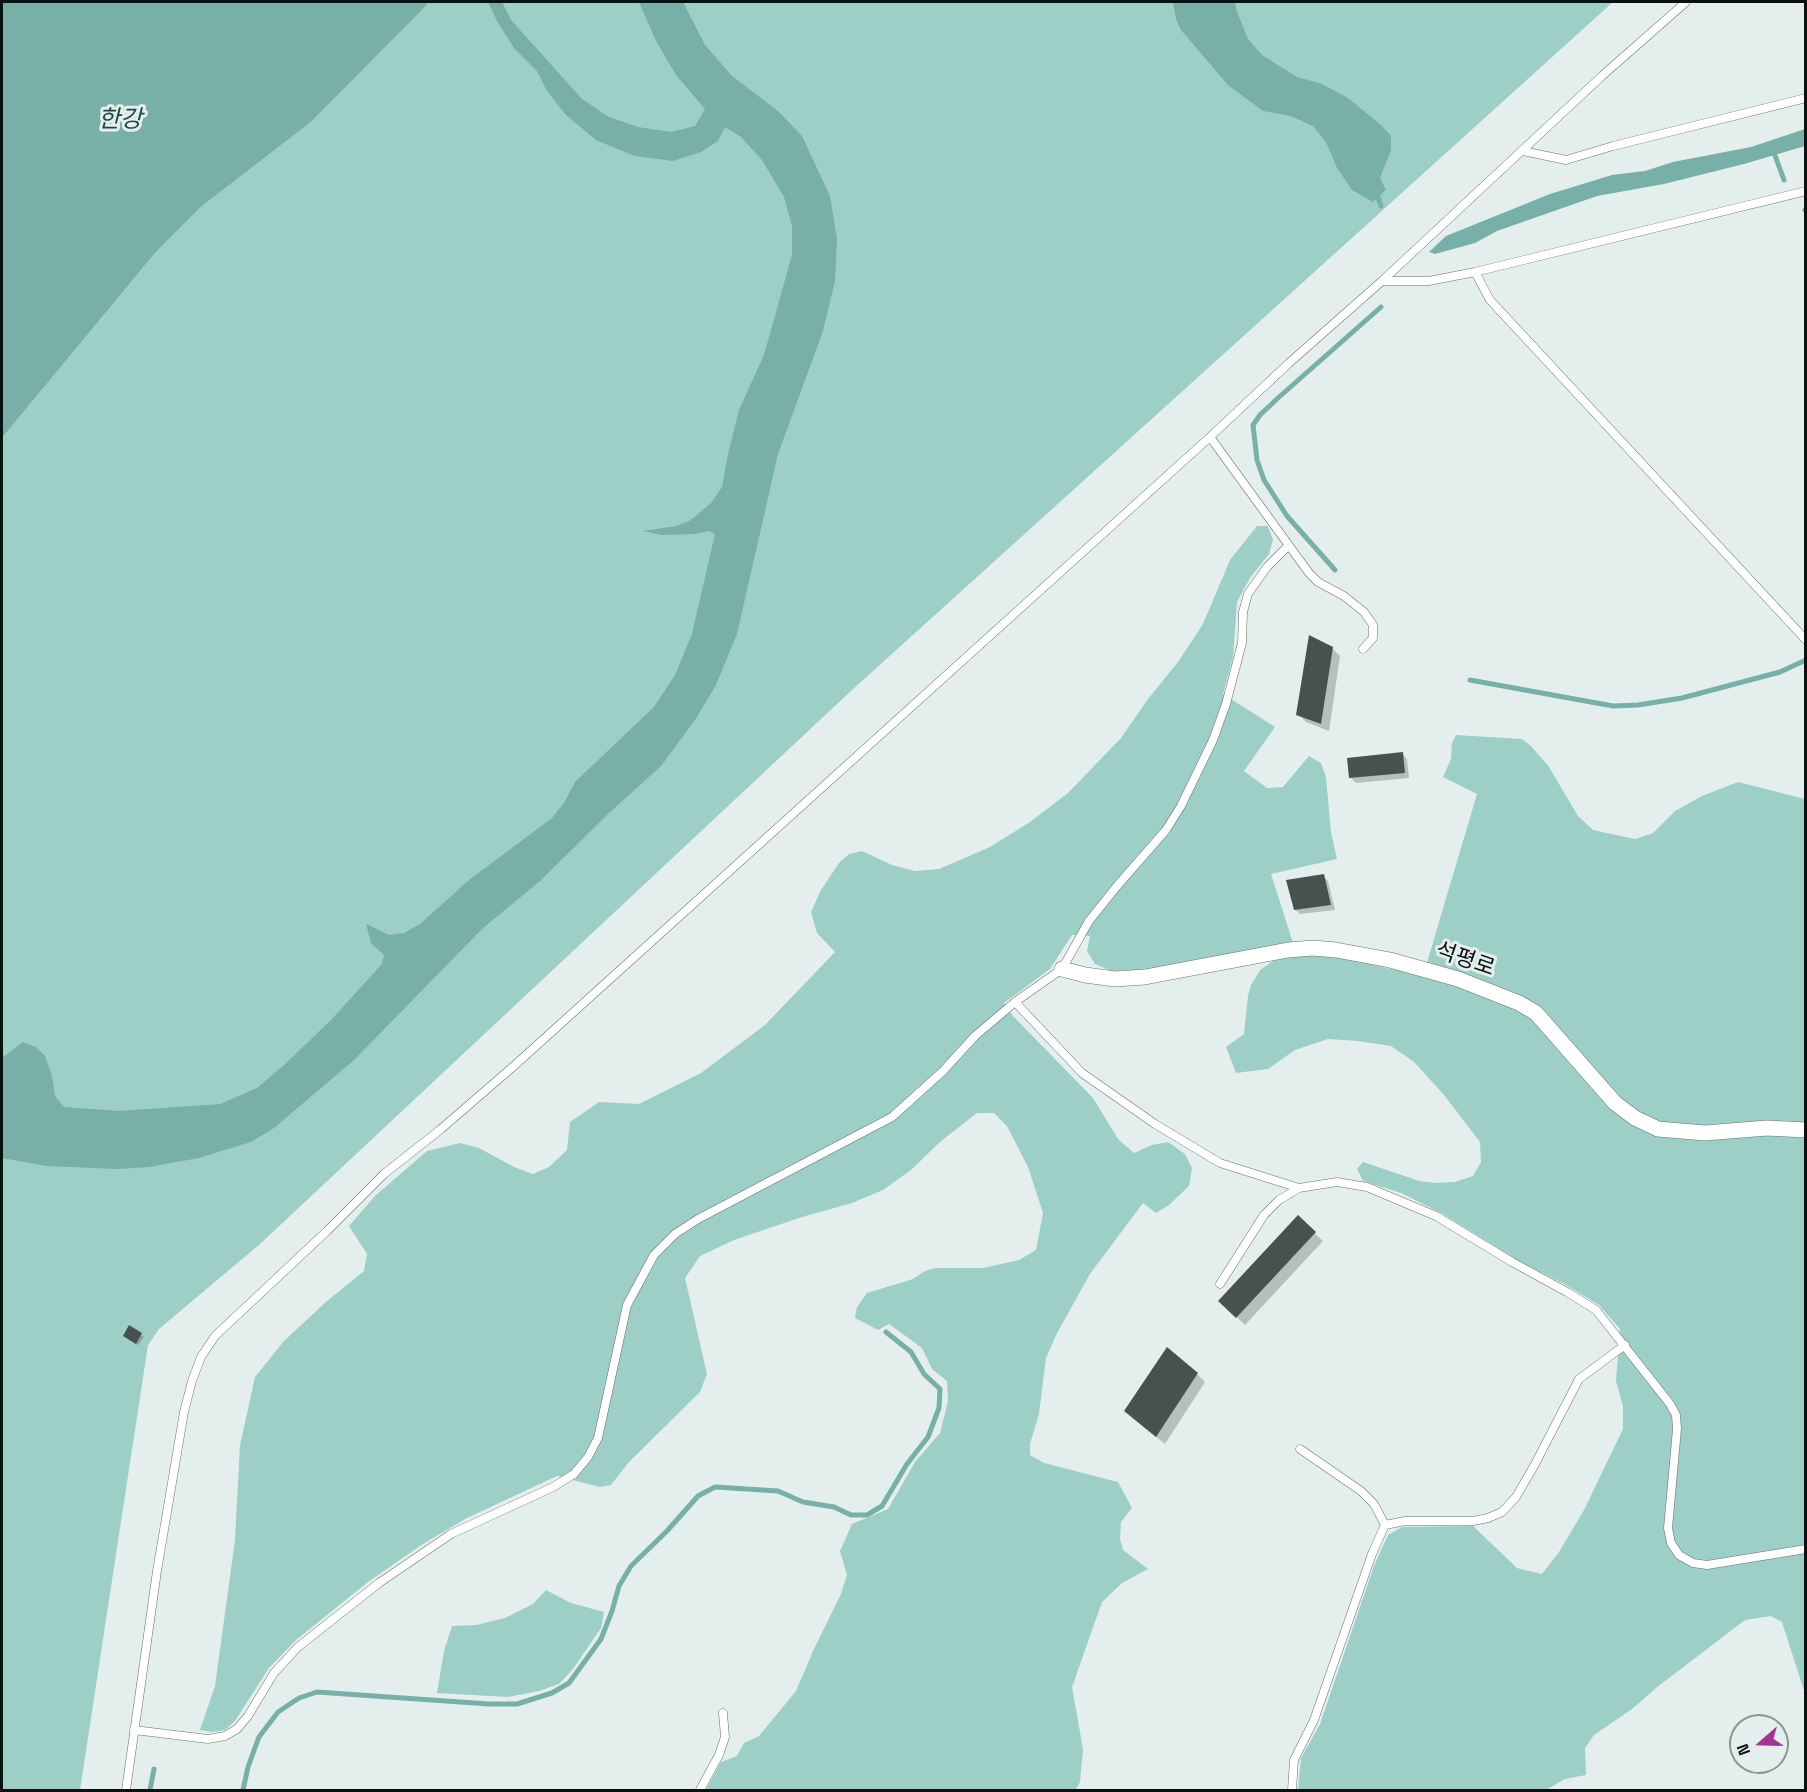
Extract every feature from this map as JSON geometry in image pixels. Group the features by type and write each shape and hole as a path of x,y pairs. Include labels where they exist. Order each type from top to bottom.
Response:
{"street":[{"name":"석평로","path":"1062,969 1115,979 1145,977 1288,950 1313,948 1390,960 1458,979 1519,1003 1536,1013 1615,1103 1635,1118 1658,1129 1705,1133 1767,1128 1806,1130"}],"lane":[{"path":"126,1791 157,1571 184,1412 201,1357 215,1336 327,1232 384,1174 441,1129 515,1065 1382,281 1603,75 1686,2"},
{"path":"1523,151 1553,158 1573,159 1612,146 1806,98"},
{"path":"1382,281 1429,281 1475,272 1806,191"},
{"path":"1475,272 1490,300 1806,640"},
{"path":"1210,436 1288,546 1318,582 1344,596 1364,612 1373,625 1373,638 1364,649"},
{"path":"134,1730 208,1739 225,1737 243,1722 274,1673 297,1647 379,1582 452,1534 553,1487 574,1474 588,1457 597,1438 605,1412 627,1305 654,1255 675,1234 698,1219 892,1117 943,1071 975,1036 1015,1002 1062,969 1089,921 1166,830 1181,806 1213,740 1232,685 1242,643 1243,612 1248,594 1267,567 1288,546"},
{"path":"1015,1002 1082,1073 1155,1124 1220,1163 1299,1188"},
{"path":"1221,1284 1264,1215 1279,1200 1299,1188 1337,1182 1367,1187 1436,1216 1596,1310 1670,1404 1676,1415 1677,1428 1668,1528 1671,1543 1679,1555 1693,1563 1707,1564 1806,1549"},
{"path":"1385,1525 1405,1521 1473,1521 1502,1512 1516,1497 1534,1466 1579,1379 1625,1345"},
{"path":"1299,1449 1361,1491 1374,1504 1385,1525"},
{"path":"1292,1791 1294,1760 1314,1720 1372,1554 1385,1525"},
{"path":"700,1791 719,1755 725,1737 723,1713"}],"shaded area":[{"path":"428,2 1613,2 852,690 260,1244 159,1329 148,1345 80,1790 2,1790 2,438 155,253 202,206 311,122"},
{"path":"1257,526 1268,526 1273,540 1269,554 1250,578 1237,602 1233,657 1223,694 1275,727 1244,771 1267,788 1283,787 1309,756 1321,763 1326,777 1331,832 1337,859 1271,874 1293,943 1142,970 1111,971 1095,964 1087,951 1090,936 1072,935 1050,969 1004,1003 1013,1016 1093,1098 1118,1139 1134,1153 1152,1145 1168,1142 1185,1154 1192,1168 1189,1186 1169,1205 1156,1213 1143,1203 1090,1274 1056,1335 1046,1358 1039,1414 1030,1444 1030,1455 1044,1463 1118,1482 1132,1508 1121,1522 1120,1539 1123,1550 1148,1569 1122,1583 1102,1602 1072,1687 1083,1749 1080,1782 1076,1790 706,1790 721,1762 737,1756 744,1743 759,1736 796,1691 841,1594 847,1575 840,1551 852,1524 888,1509 915,1462 940,1433 948,1401 947,1381 932,1369 922,1348 889,1324 878,1330 855,1318 857,1307 867,1293 913,1279 925,1271 936,1268 983,1268 1019,1260 1036,1250 1043,1213 1028,1167 1007,1126 994,1113 977,1113 940,1142 911,1170 883,1190 852,1203 734,1240 700,1256 685,1278 707,1374 700,1392 629,1462 611,1485 600,1487 557,1476 467,1518 423,1544 368,1582 296,1640 269,1668 235,1721 225,1730 212,1732 200,1730 215,1686 235,1540 240,1445 255,1377 284,1341 364,1271 367,1254 349,1226 375,1196 427,1151 460,1143 479,1148 514,1167 533,1174 549,1167 567,1150 570,1122 599,1102 639,1104 701,1073 765,1025 835,952 817,933 811,912 821,890 839,863 849,854 862,851 892,865 915,871 939,869 990,847 1030,822 1068,793 1121,738 1148,699 1178,662 1203,624 1230,560"},
{"path":"1456,735 1522,739 1549,767 1578,816 1593,830 1635,839 1653,833 1675,811 1702,796 1738,782 1805,799 1805,1694 1782,1622 1771,1616 1745,1620 1632,1709 1594,1735 1585,1748 1586,1775 1565,1779 1546,1790 1298,1790 1301,1758 1320,1724 1374,1566 1388,1535 1402,1527 1473,1526 1517,1568 1542,1574 1559,1552 1584,1510 1623,1429 1623,1406 1616,1381 1620,1329 1599,1305 1517,1260 1441,1213 1401,1193 1363,1181 1357,1169 1363,1162 1419,1181 1437,1183 1455,1182 1473,1176 1481,1162 1480,1142 1444,1095 1414,1062 1391,1046 1328,1039 1295,1050 1268,1069 1236,1073 1226,1047 1244,1034 1251,985 1260,970 1277,958 1307,954 1333,956 1423,976 1477,794 1443,777 1451,759 1452,743"},
{"path":"546,1590 571,1603 604,1612 601,1628 573,1669 559,1684 539,1691 508,1697 437,1693 444,1651 452,1626 476,1625 505,1618 533,1604"}],"water":[{"name":"한강","path":"2,2 428,2 311,122 202,206 155,253 2,438"},
{"path":"488,2 502,2 511,20 582,99 609,117 638,127 671,132 695,126 705,109 676,75 656,41 639,2 683,2 705,45 732,76 778,111 802,136 830,196 837,239 835,281 823,331 778,454 737,634 716,685 695,720 661,766 540,881 483,928 354,1060 274,1128 251,1142 199,1158 149,1167 118,1169 46,1166 2,1158 2,1058 23,1042 36,1047 45,1056 52,1076 55,1096 64,1107 119,1111 220,1104 257,1088 331,1020 382,964 384,955 371,943 366,924 389,935 404,933 420,924 469,880 552,818 564,803 575,782 654,707 675,675 692,634 715,534 709,531 695,534 661,535 643,531 676,526 691,520 711,503 722,487 739,410 764,355 792,255 792,226 784,197 762,160 741,137 725,127 718,141 701,152 673,161 635,156 596,140 566,115 547,91 537,71 514,48"},
{"path":"1173,2 1235,2 1248,39 1262,55 1297,77 1322,84 1348,98 1382,126 1391,136 1391,150 1380,178 1386,190 1373,202 1352,190 1337,168 1326,142 1313,126 1291,116 1263,111 1228,85 1181,30"},
{"path":"1805,129 1805,146 1664,184 1597,196 1497,231 1475,243 1435,254 1429,252 1446,236 1550,194 1612,175 1645,171 1673,162 1751,147"}],"building":[{"path":"1309,635 1333,647 1321,724 1296,715"},
{"path":"1403,752 1405,773 1349,778 1347,758"},
{"path":"1324,874 1331,905 1294,910 1286,880"},
{"path":"1298,1215 1316,1232 1236,1318 1218,1301"},
{"path":"129,1325 142,1333 136,1344 123,1336"},
{"path":"1167,1347 1198,1373 1156,1437 1124,1411"}],"waterway":[{"path":"1773,150 1784,180"},
{"path":"1376,191 1381,206"},
{"path":"1335,570 1287,516 1264,480 1257,460 1253,425 1278,398 1381,307"},
{"path":"1470,680 1613,706 1638,705 1682,698 1780,672 1806,660"},
{"path":"243,1790 248,1767 259,1737 278,1712 299,1698 317,1692 517,1704 552,1693 569,1683 601,1639 619,1586 631,1566 667,1531 698,1496 715,1487 778,1491 803,1502 834,1507 851,1515 867,1515 882,1506 907,1464 928,1437 939,1408 940,1389 924,1374 911,1352 886,1332"},
{"path":"150,1790 154,1769"}]}
